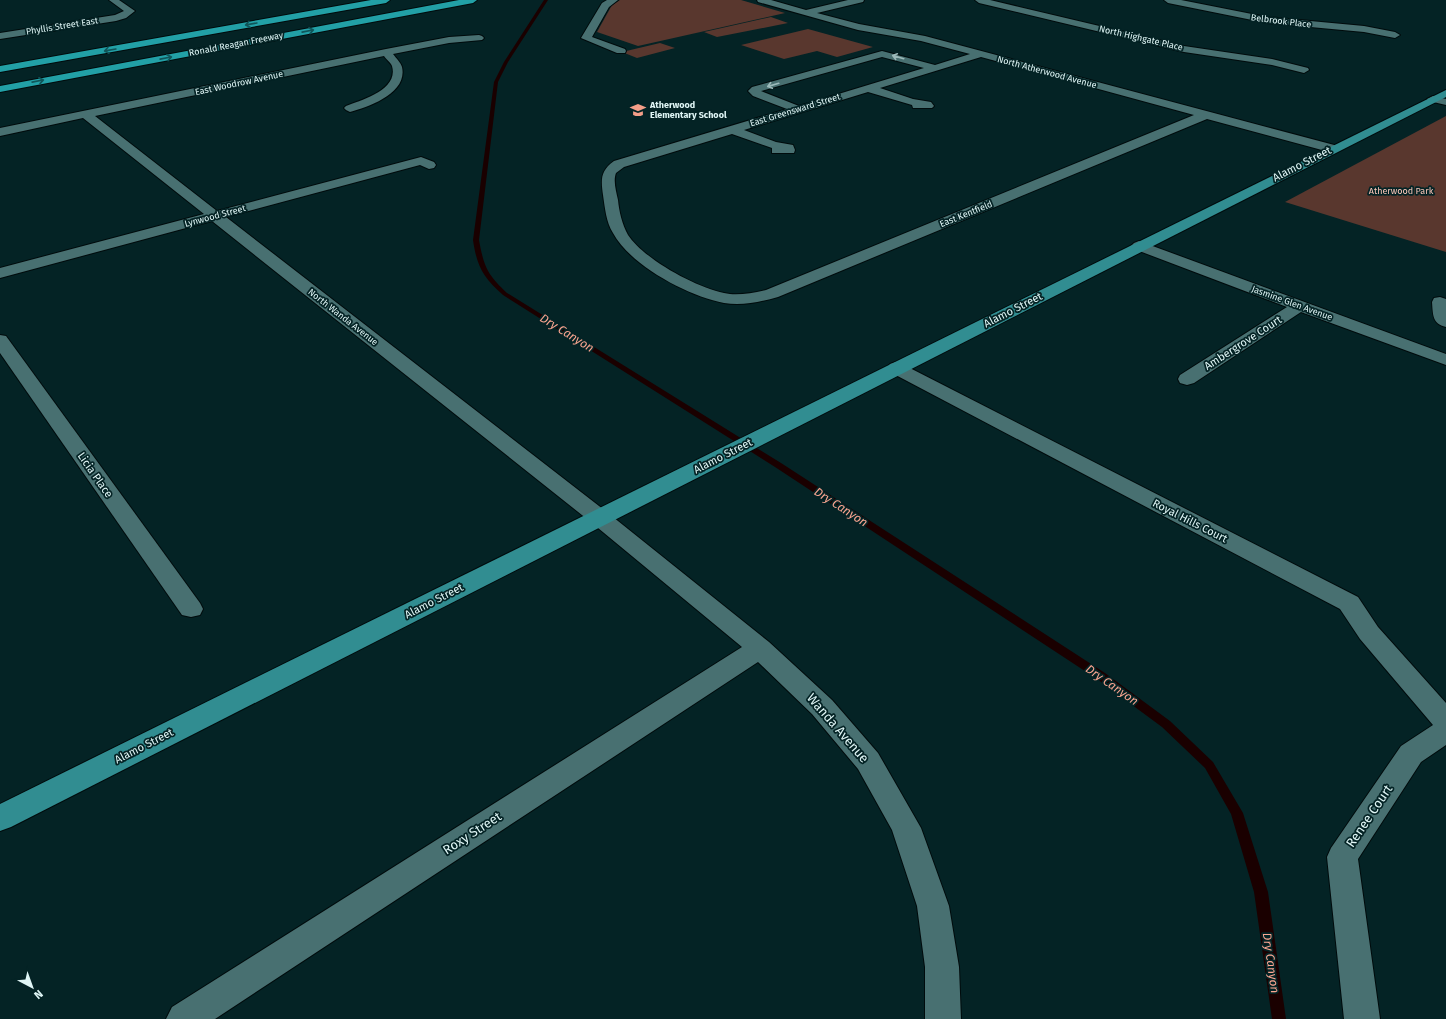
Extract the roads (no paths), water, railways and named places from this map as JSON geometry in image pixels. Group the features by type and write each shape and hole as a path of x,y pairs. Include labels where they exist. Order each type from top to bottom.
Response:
{"highway":[{"name":"Ronald Reagan Freeway","path":"0,69 386,0"},
{"name":"Ronald Reagan Freeway","path":"0,89 473,0"}],"main road":[{"name":"Alamo Street","path":"0,818 734,451 1332,149 1442,98"}],"street":[{"name":"Phyllis Street East","path":"0,36 123,16 130,11 113,0"},
{"path":"614,0 605,5 586,38 621,51"},
{"name":"North Atherwood Avenue","path":"761,0 858,26 922,38 1332,149"},
{"path":"807,12 860,0"},
{"name":"North Highgate Place","path":"979,0 1184,48 1272,62 1304,70"},
{"name":"Belbrook Place","path":"1168,0 1267,20 1364,30 1395,35"},
{"name":"East Woodrow Avenue","path":"0,132 386,52 449,40 479,38"},
{"path":"350,108 382,96 394,83 397,75 397,66 386,52"},
{"path":"797,109 754,92 756,89 882,54 936,68"},
{"name":"East Greensward Street","path":"611,169 629,160 982,54"},
{"path":"868,88 912,102 927,104 928,106 917,106"},
{"name":"North Wanda Avenue","path":"85,114 600,518"},
{"name":"East Kentfield","path":"611,169 607,177 613,218 623,238 635,251 654,266 694,287 723,298 740,299 772,294 1205,115"},
{"path":"731,129 773,145 789,148 789,150 778,150"},
{"name":"Lynwood Street","path":"0,273 421,161 429,165"},
{"name":"Jasmine Glen Avenue","path":"1139,246 1446,360"},
{"path":"1440,302 1442,319 1446,322"},
{"name":"Ambergrove Court","path":"1188,379 1299,306"},
{"name":"Licia Place","path":"0,340 191,609"},
{"name":"Royal Hills Court","path":"896,368 1349,603 1368,633 1446,721"},
{"name":"Wanda Avenue","path":"600,518 760,648 822,707 868,761 906,828 933,906 942,967 943,1019"},
{"name":"Roxy Street","path":"184,1019 760,648"},
{"name":"Renee Court","path":"1362,1019 1342,857 1411,754 1446,732"}],"waterway":[{"name":"Dry Canyon","path":"546,0 506,62 496,82 476,240 481,265 487,276 505,294 778,465 1101,676 1166,724 1209,765 1237,813 1261,892 1279,1019"}],"place":[{"name":"Atherwood Elementary School","path":"638,110"}],"park label":[{"name":"Atherwood Park","path":"1401,191"}]}
